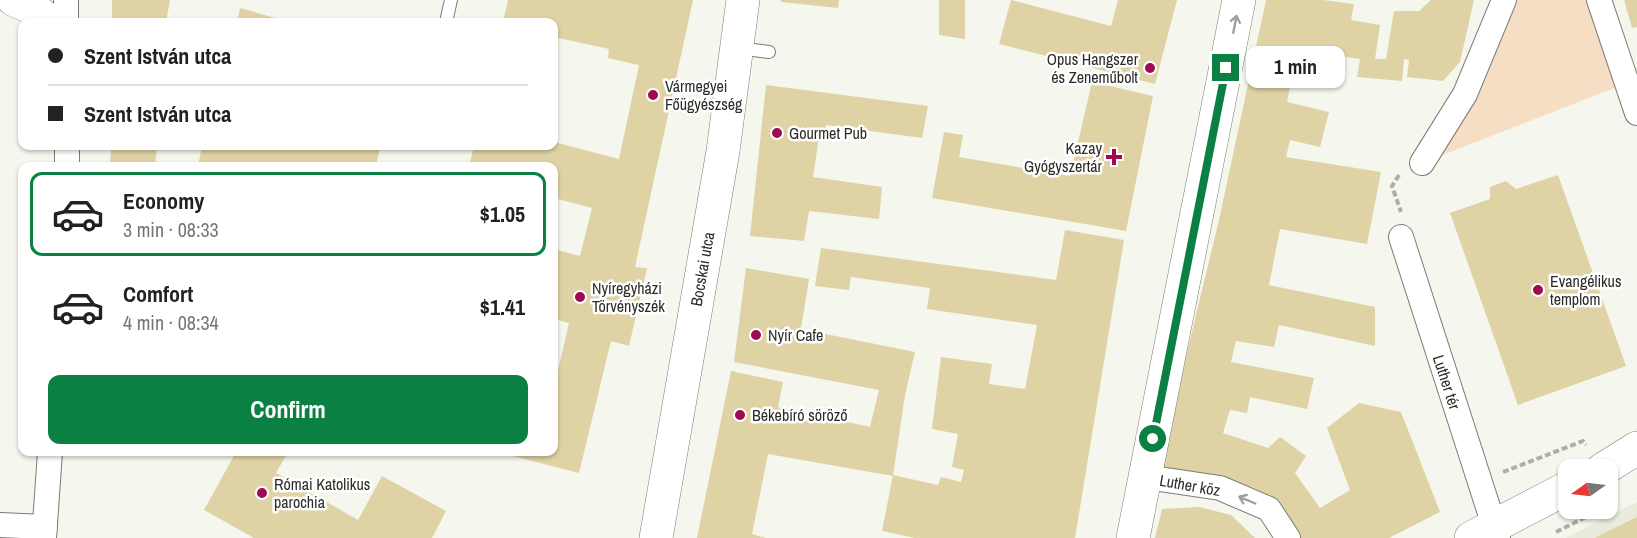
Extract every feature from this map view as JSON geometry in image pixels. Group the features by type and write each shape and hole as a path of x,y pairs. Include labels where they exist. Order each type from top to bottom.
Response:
{"street":[{"path":"14,0 29,6 46,18"},
{"path":"66,0 66,18"},
{"name":"Bocskai utca","path":"656,538 723,151 743,0"},
{"path":"1132,538 1146,477 1239,0"},
{"path":"1413,166 1465,94 1503,0"},
{"path":"1599,0 1637,113"},
{"name":"Luther tér","path":"1401,225 1487,534"},
{"path":"1598,459 1637,448"},
{"path":"0,525 45,533 50,456"},
{"name":"Luther köz","path":"1146,477 1220,488 1269,509 1288,538"},
{"path":"1487,534 1558,493"}],"lane":[{"path":"448,18 452,0"},
{"path":"737,48 769,52"}],"path":[{"path":"1401,225 1392,186 1413,166"},
{"path":"1495,476 1583,441 1594,459"},
{"path":"1554,533 1582,519"}],"shaded area":[{"path":"1504,0 1599,0 1627,83 1422,163"},
{"path":"1637,502 1637,538 1566,538 1603,519 1618,519 1618,512"}],"building":[{"path":"112,0 170,0 167,18 112,18"},
{"path":"508,0 693,0 635,267 647,268 629,346 611,341 579,473 513,456 558,456 558,371 569,323 558,320 558,250 580,256 592,208 558,199 558,162 470,162 473,150 558,150 558,143 619,159 639,65 608,58 609,49 558,38 558,18 504,18"},
{"path":"781,0 839,0 838,8 781,2"},
{"path":"939,0 965,0 965,39 939,35"},
{"path":"1011,0 1111,26 1118,0 1177,0 1155,84 999,44"},
{"path":"1266,0 1323,0 1354,4 1351,20 1380,25 1375,59 1386,59 1394,11 1419,11 1431,0 1474,0 1460,62 1443,81 1407,77 1409,60 1404,59 1402,81 1357,77 1360,59 1297,51 1287,102 1329,112 1320,147 1290,140 1286,157 1381,172 1367,244 1280,229 1269,285 1375,307 1375,346 1279,325 1274,347 1236,341 1231,362 1314,378 1307,409 1250,397 1247,413 1230,410 1223,433 1268,448 1280,437 1306,456 1295,473 1320,508 1350,490 1327,428 1359,403 1401,412 1440,512 1389,538 1295,538 1270,501 1158,472 1219,220"},
{"path":"1624,0 1637,0 1637,27 1632,28"},
{"path":"240,8 275,18 238,18"},
{"path":"1092,82 1153,96 1126,231 932,198 944,132 963,135 959,157 1070,176"},
{"path":"766,85 928,106 922,138 826,125 825,133 819,137 813,177 882,187 879,219 809,211 804,241 750,236"},
{"path":"111,150 157,150 155,162 110,162"},
{"path":"201,150 380,150 377,162 199,162"},
{"name":"Evangélikus templom","path":"1558,175 1626,366 1518,405 1450,213 1490,199 1490,187 1506,181 1516,189"},
{"path":"1065,230 1124,240 1075,538 915,538 882,531 893,475 938,485 941,477 961,482 964,470 952,467 958,434 932,429 941,357 992,364 989,384 1025,389 1037,325 927,309 930,288 851,277 849,290 815,286 821,248 1056,280"},
{"path":"746,268 809,279 801,329 915,352 905,395 893,476 768,454 752,534 766,538 697,538 731,371 783,382 778,407 870,427 879,390 734,362"},
{"name":"Római Katolikus parochia","path":"234,456 286,456 276,473 358,520 382,476 446,511 432,538 254,538 204,510"},
{"path":"1199,507 1231,515 1255,538 1155,538 1162,509"},
{"path":"1637,517 1637,538 1594,538"}],"place":[{"name":"Opus Hangszer és Zeneműbolt","path":"1150,68"},
{"name":"Vármegyei Főügyészség","path":"653,95"},
{"name":"Gourmet Pub","path":"777,133"},
{"name":"Kazay Gyógyszertár","path":"1114,157"},
{"name":"Evangélikus templom","path":"1538,290"},
{"name":"Nyíregyházi Törvényszék","path":"580,297"},
{"name":"Nyír Cafe","path":"756,335"},
{"name":"Békebíró söröző","path":"740,415"},
{"name":"Római Katolikus parochia","path":"262,493"}],"route":[{"path":"1153,439 1226,68"}]}
